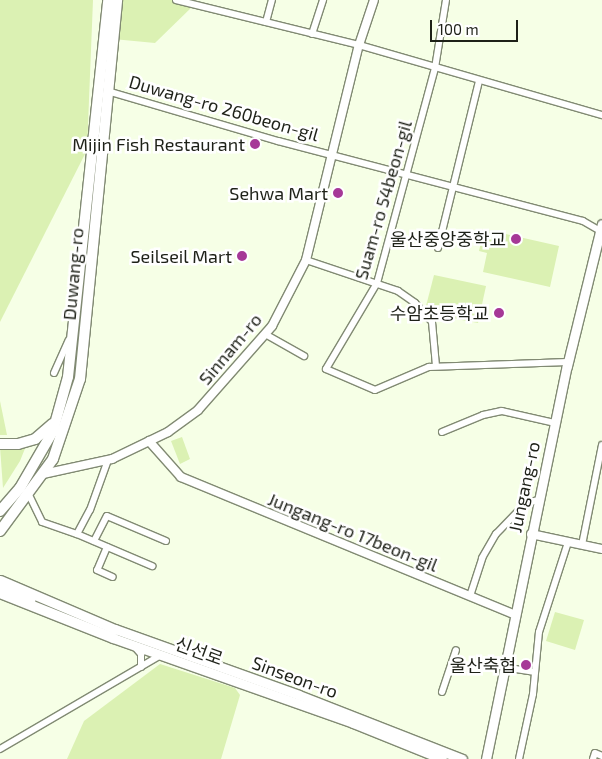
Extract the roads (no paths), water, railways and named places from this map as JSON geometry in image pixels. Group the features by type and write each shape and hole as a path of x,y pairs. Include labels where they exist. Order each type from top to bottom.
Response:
{"main road":[{"path":"0,511 20,488 54,431 59,415 74,329 108,0"},
{"name":"Duwang-ro","path":"0,531 43,474 65,431 80,379 107,91 118,0"},
{"name":"Jungang-ro","path":"486,759 530,534 568,362 602,229"},
{"path":"0,444 18,444 35,439 45,434 59,415"},
{"path":"0,580 114,633"},
{"path":"0,587 114,633"},
{"path":"0,593 114,633"},
{"path":"0,598 89,632 114,633"},
{"name":"신선로","path":"114,633 133,645 352,723 442,759"},
{"name":"Sinseon-ro","path":"114,633 171,649 299,694 462,759"}],"street":[{"path":"176,0 359,45 602,115"},
{"path":"266,22 272,0"},
{"path":"312,34 323,0"},
{"name":"Sinnam-ro","path":"43,474 108,460 149,441 198,410 265,334 306,260 359,45 374,0"},
{"name":"Suam-ro 54beon-gil","path":"436,366 420,369 383,389 375,390 326,369 377,283 409,174 435,68 446,0"},
{"path":"438,248 479,81"},
{"name":"Duwang-ro 260beon-gil","path":"107,91 454,188 583,221 602,229"},
{"path":"306,260 377,283 403,294 430,319 436,366 568,362"},
{"path":"54,373 74,329"},
{"path":"265,334 304,356"},
{"path":"442,432 483,415 502,411 555,423"},
{"name":"Jungang-ro 17beon-gil","path":"149,441 181,477 513,614"},
{"path":"582,545 602,445"},
{"path":"77,534 90,510 108,460"},
{"path":"29,495 42,522 54,528 77,534 152,566"},
{"path":"470,596 482,558 496,534 526,503 538,500"},
{"path":"94,541 107,516 166,541"},
{"path":"530,534 602,549"},
{"path":"518,759 533,694 539,632 568,542"},
{"path":"107,547 97,570 113,577"},
{"path":"133,645 141,654 141,666"},
{"path":"0,749 171,649"},
{"path":"442,692 456,650"},
{"path":"503,667 534,672"}],"place":[{"name":"Mijin Fish Restaurant","path":"255,144"},
{"name":"Sehwa Mart","path":"338,193"},
{"name":"울산중앙중학교","path":"516,239"},
{"name":"Seilseil Mart","path":"242,256"},
{"name":"수암초등학교","path":"499,313"},
{"name":"울산축협","path":"526,665"}]}
